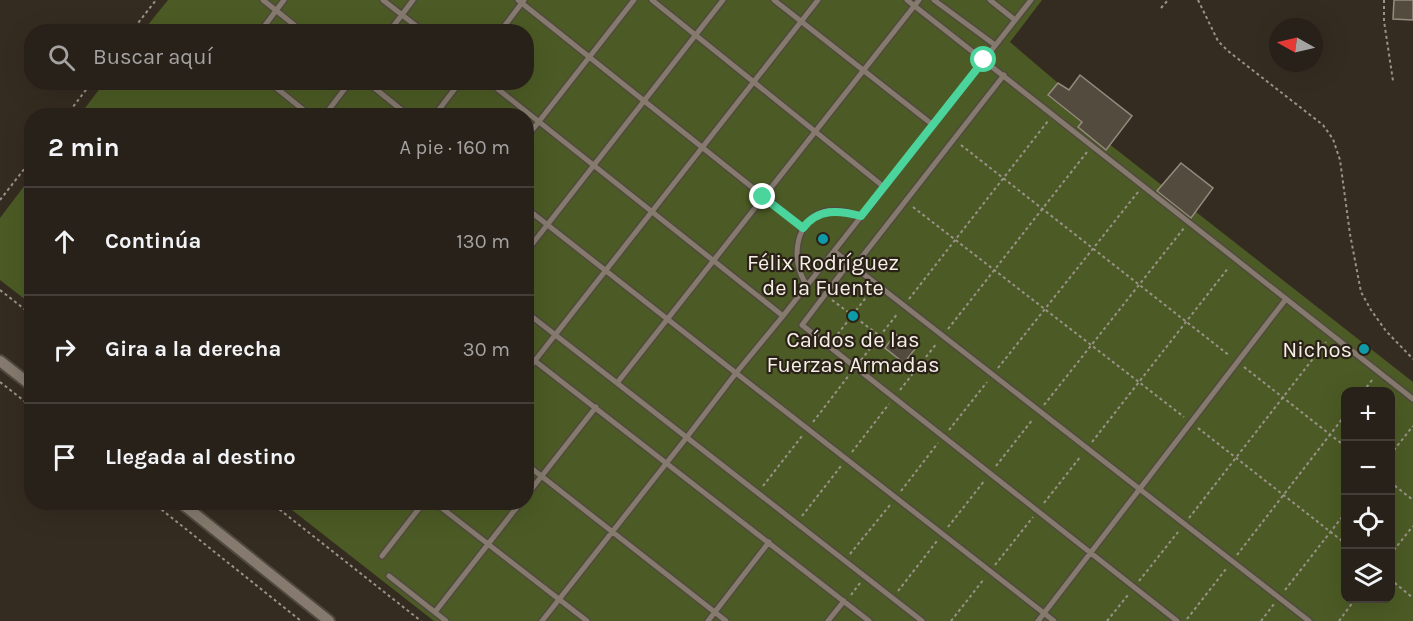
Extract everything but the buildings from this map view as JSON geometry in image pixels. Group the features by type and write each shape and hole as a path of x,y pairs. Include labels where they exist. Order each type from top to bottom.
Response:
{"street":[{"path":"0,361 24,380"},
{"path":"190,510 329,621"}],"lane":[{"path":"263,0 293,24"},
{"path":"266,24 284,0"},
{"path":"383,0 413,24"},
{"path":"395,24 414,0"},
{"path":"534,129 634,0"},
{"path":"652,0 884,187"},
{"path":"534,242 723,0"},
{"path":"774,0 933,125"},
{"path":"534,362 818,0"},
{"path":"907,0 1413,399"},
{"path":"617,383 919,0"},
{"path":"934,0 995,45"},
{"path":"990,0 1015,20"},
{"path":"542,621 1031,0"},
{"path":"505,24 521,1 803,228"},
{"path":"1004,75 905,201 825,294 802,325 1177,621"},
{"path":"279,90 301,108"},
{"path":"330,108 344,90"},
{"path":"378,90 399,108"},
{"path":"440,108 454,90"},
{"path":"499,90 522,108"},
{"path":"534,117 783,316"},
{"path":"807,285 801,278 797,246 807,222 827,212 840,211 861,216"},
{"path":"534,214 1054,621"},
{"path":"834,251 1309,621"},
{"path":"1038,621 1286,299"},
{"path":"534,318 922,621"},
{"path":"536,360 870,621"},
{"path":"534,486 596,407"},
{"path":"534,470 726,621"},
{"path":"382,556 418,510"},
{"path":"444,510 587,621"},
{"path":"435,612 515,510"},
{"path":"708,621 769,542"},
{"path":"389,576 446,621"},
{"path":"828,621 845,602"}],"path":[{"path":"137,24 156,0"},
{"path":"1161,8 1168,0"},
{"path":"1198,0 1211,29 1223,46 1323,125 1333,139 1340,160 1361,292 1386,331 1413,358"},
{"path":"1384,0 1384,21 1393,81"},
{"path":"72,108 86,90"},
{"path":"954,139 1341,443"},
{"path":"0,200 24,169"},
{"path":"905,201 1341,540"},
{"path":"829,346 876,284"},
{"path":"0,290 24,309"},
{"path":"825,294 880,336"},
{"path":"1107,621 1332,335"},
{"path":"1367,387 1378,371"},
{"path":"0,382 24,401"},
{"path":"1185,621 1341,420"},
{"path":"1395,448 1413,426"},
{"path":"1395,486 1413,500"},
{"path":"162,510 302,621"},
{"path":"280,510 421,621"},
{"path":"1261,621 1341,518"},
{"path":"1395,549 1413,526"},
{"path":"845,602 865,577"},
{"path":"1395,583 1413,598"},
{"path":"1339,621 1352,603"}],"green space":[{"path":"168,0 1042,0 1010,42 1058,83 1048,96 1413,382 1413,621 434,621 292,510 534,510 534,108 85,108 99,90 534,90 534,24 149,24"},
{"path":"24,186 24,299 0,280 0,218"}],"place":[{"name":"Félix Rodríguez de la Fuente","path":"823,239"},
{"name":"Caídos de las Fuerzas Armadas","path":"853,316"},
{"name":"Nichos","path":"1364,349"}],"route":[{"path":"763,197 803,228 813,218 827,212 840,211 861,216 984,60"}]}
